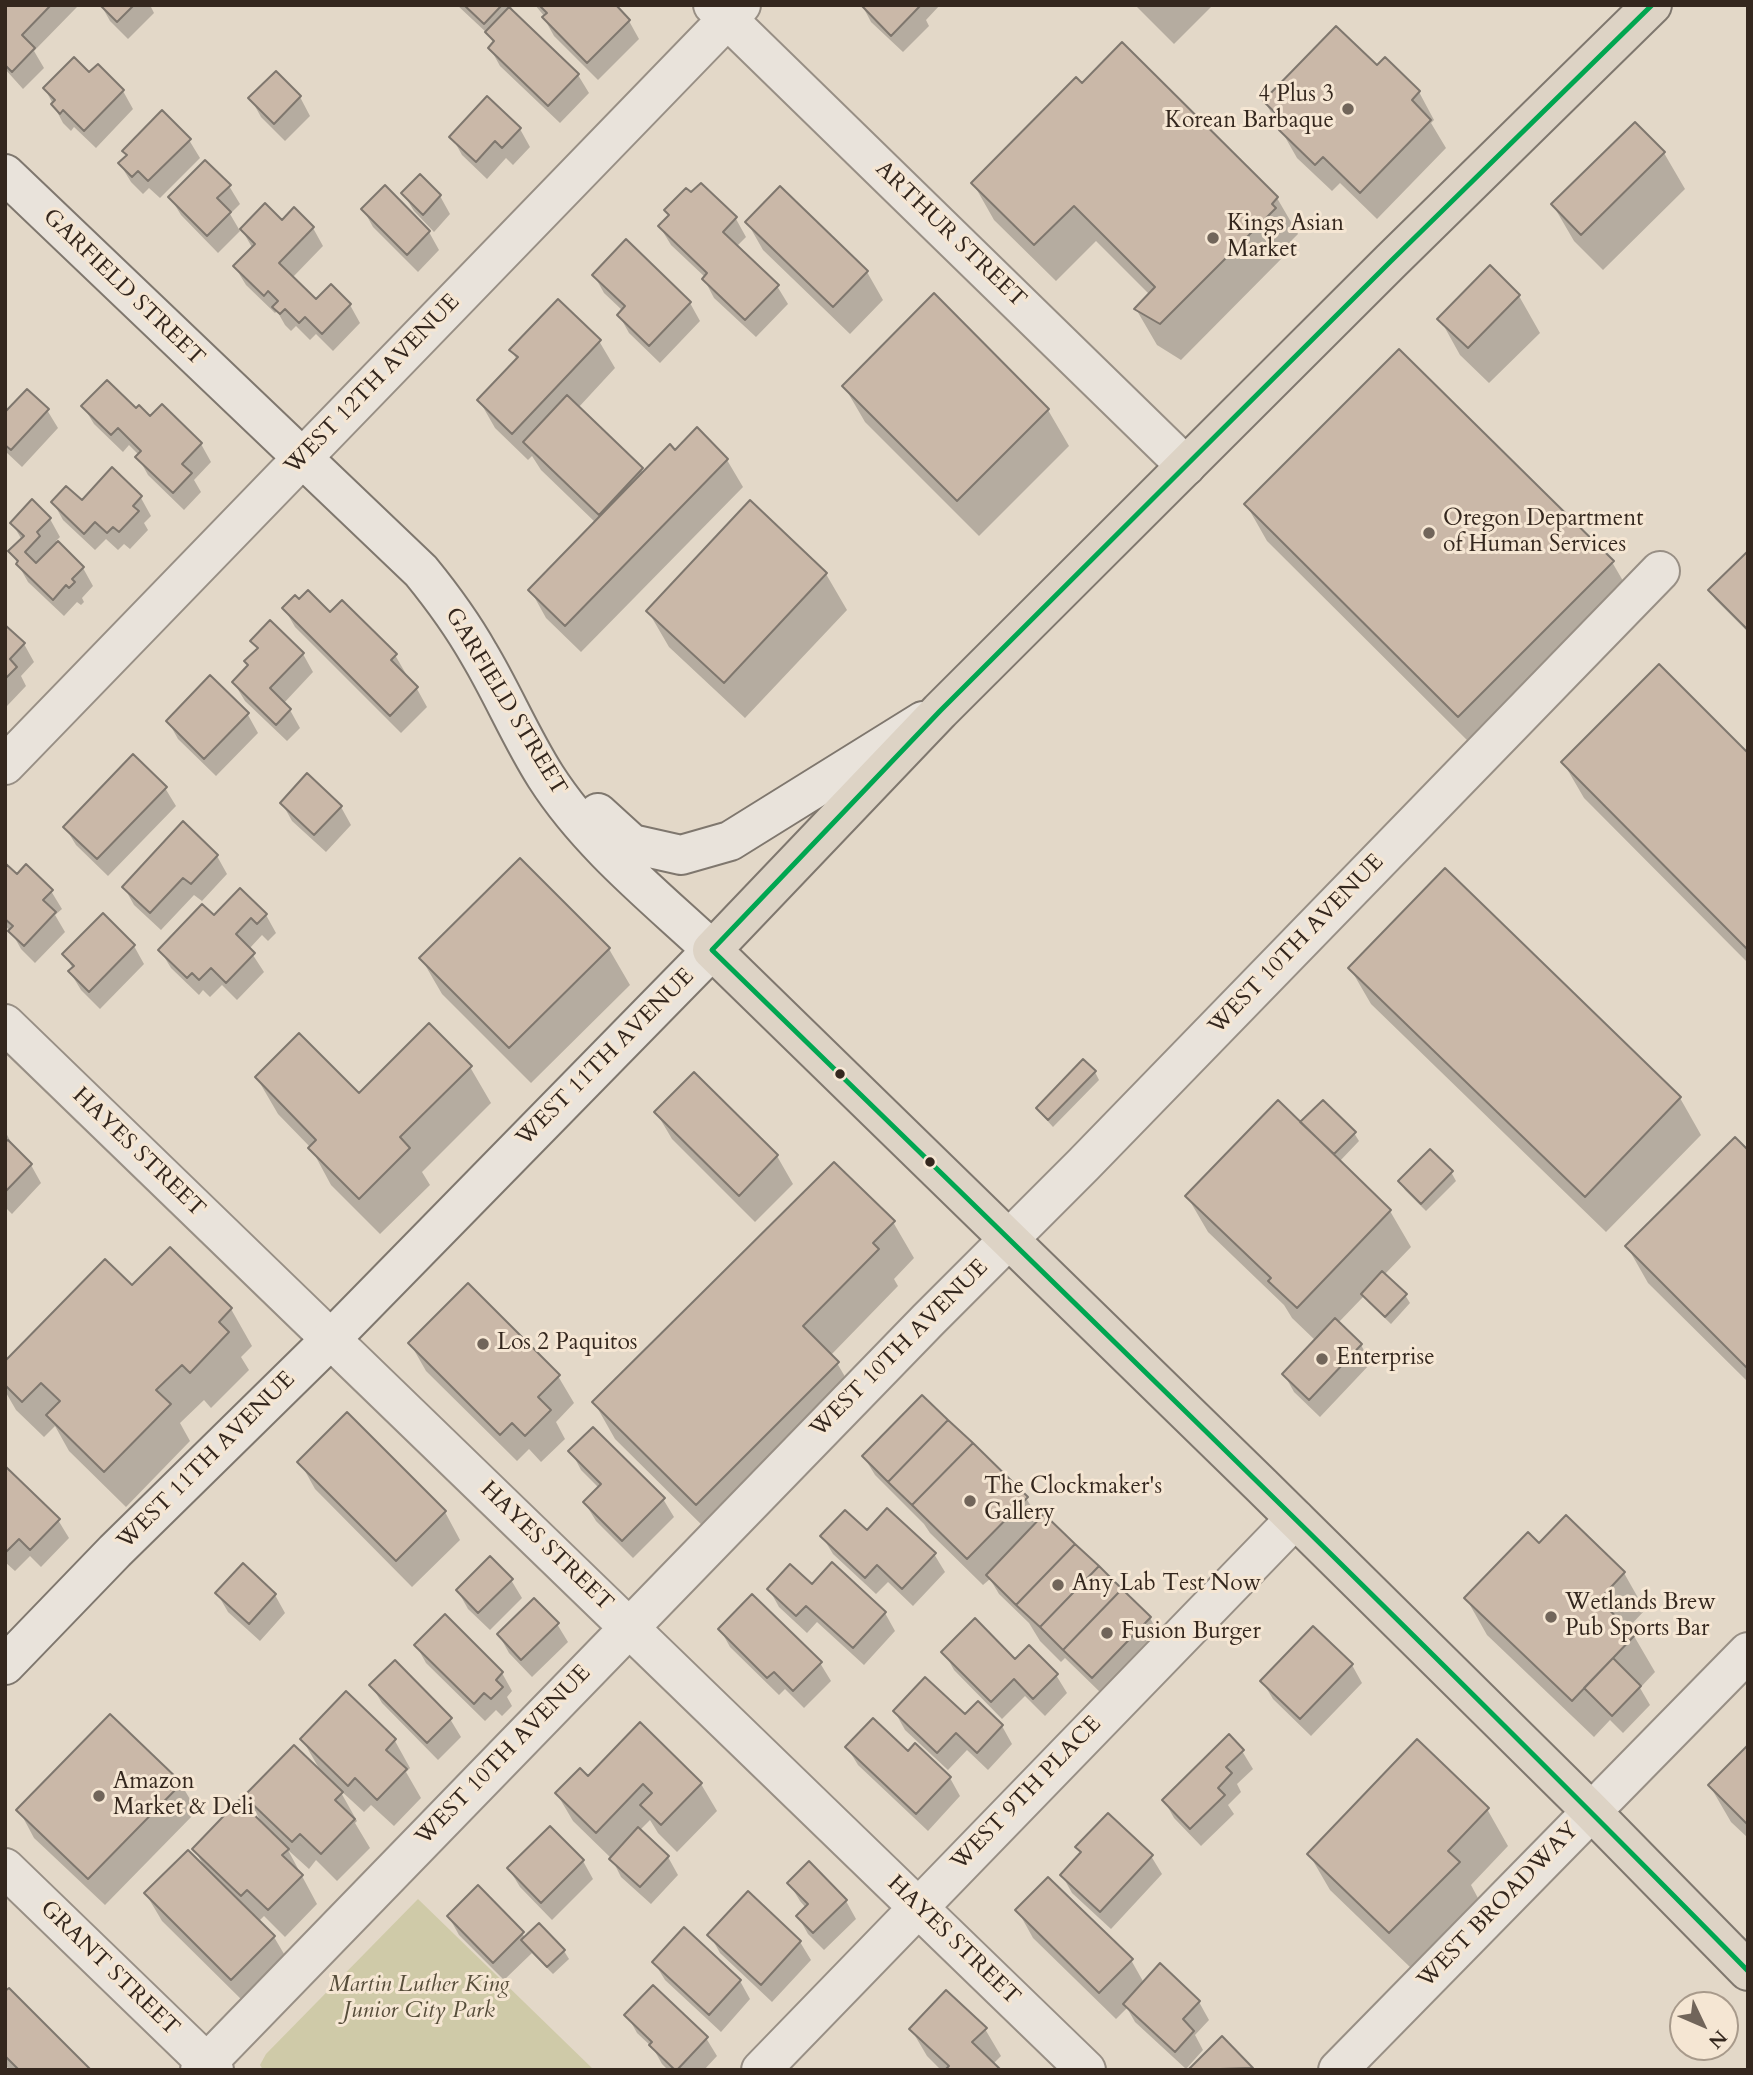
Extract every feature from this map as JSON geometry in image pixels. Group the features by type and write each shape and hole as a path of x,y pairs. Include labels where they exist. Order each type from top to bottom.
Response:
{"main road":[{"name":"WEST 11TH AVENUE","path":"712,950 940,710 1652,5"},
{"name":"GARFIELD STREET","path":"712,950 1295,1519 1591,1811 1748,1971"}],"street":[{"name":"ARTHUR STREET","path":"727,10 1186,466"},
{"name":"WEST 12TH AVENUE","path":"5,765 302,458 727,10"},
{"name":"GARFIELD STREET","path":"5,174 421,571 452,610 545,776 575,817 615,860 712,950"},
{"name":"WEST 10TH AVENUE","path":"207,2067 628,1627 1092,1156 1660,571"},
{"path":"533,753 632,844 681,855 730,841 940,710"},
{"name":"WEST 11TH AVENUE","path":"5,1665 115,1552 331,1339 712,950"},
{"name":"HAYES STREET","path":"5,1024 1086,2070"},
{"name":"WEST 9TH PLACE","path":"761,2070 1295,1519"},
{"name":"WEST BROADWAY","path":"1338,2070 1748,1651"},
{"name":"GRANT STREET","path":"5,1868 207,2067"}],"green space":[{"name":"Martin Luther King Junior City Park","path":"418,1899 594,2070 263,2070 260,2065 266,2054"}],"building":[{"path":"5,5 51,5 22,35 35,48 12,72 5,65"},
{"path":"100,5 134,5 117,22"},
{"path":"464,5 502,5 484,24"},
{"path":"539,5 616,5 630,20 587,63 542,17 547,13"},
{"path":"861,5 919,5 920,6 891,36"},
{"path":"509,7 579,74 548,106 488,48 494,41 485,32"},
{"path":"1336,26 1377,65 1385,57 1420,91 1412,100 1431,120 1360,193 1323,157 1315,165 1279,130 1286,123 1263,101"},
{"path":"1122,42 1278,197 1272,204 1276,208 1160,324 1134,309 1155,287 1074,206 1034,245 971,183 1076,77 1082,83"},
{"path":"74,57 89,72 98,64 124,90 84,131 63,110 60,114 51,104 55,100 43,88"},
{"path":"276,71 301,96 274,124 248,98"},
{"path":"487,96 521,128 502,148 495,141 476,162 449,137"},
{"path":"162,110 191,139 148,181 138,171 132,177 118,163 127,155 122,151"},
{"path":"1635,122 1665,152 1581,235 1551,204"},
{"path":"205,160 231,185 217,198 231,212 207,236 168,197"},
{"path":"420,174 441,195 423,215 401,193"},
{"path":"701,183 737,217 723,232 779,285 745,320 702,279 707,273 658,226 669,215 664,210 686,188 691,192"},
{"path":"385,185 430,231 407,255 361,209"},
{"path":"780,186 868,271 833,307 745,222"},
{"path":"265,203 282,220 294,207 314,227 279,263 316,299 331,284 351,304 322,334 305,317 299,323 285,309 280,314 272,307 278,301 268,291 264,296 233,266 255,244 240,229"},
{"path":"626,239 691,302 649,346 617,315 625,306 592,275"},
{"path":"1490,265 1520,295 1468,348 1437,319"},
{"path":"934,293 1049,409 957,501 842,386"},
{"path":"558,299 601,340 512,434 477,400 518,357 509,350"},
{"name":"Oregon Department of Human Services","path":"1399,349 1614,561 1458,717 1244,504"},
{"path":"107,380 136,408 139,405 150,416 162,404 202,443 182,464 192,473 173,493 135,457 141,451 118,428 111,435 81,406"},
{"path":"27,389 49,409 11,450 5,445 5,412"},
{"path":"567,395 643,468 599,515 523,442"},
{"path":"697,427 728,459 565,626 528,590 670,444 675,450"},
{"path":"112,467 142,496 133,506 139,511 119,532 113,527 107,533 95,522 84,534 51,502 66,486 82,500"},
{"path":"32,499 51,518 37,532 40,536 25,552 36,563 58,541 84,567 72,579 75,582 69,588 66,585 53,600 16,564 18,561 8,551 24,536 10,523"},
{"path":"750,500 827,573 724,683 646,611"},
{"path":"1748,551 1748,630 1708,590"},
{"path":"308,590 330,612 342,600 397,654 391,660 418,687 390,716 282,608 295,595 299,599"},
{"path":"270,620 304,653 270,688 291,709 276,725 232,682 248,665 244,661 258,648 250,641"},
{"path":"5,625 25,643 10,659 17,667 5,679"},
{"path":"1659,664 1748,753 1748,950 1561,762"},
{"path":"210,675 249,713 204,759 166,721"},
{"path":"133,754 167,787 97,859 63,827"},
{"path":"307,773 342,806 314,835 280,803"},
{"path":"183,821 218,855 191,884 183,878 150,913 122,887"},
{"path":"520,858 610,948 509,1048 419,958"},
{"path":"6,864 17,874 26,864 53,890 43,900 56,912 24,946 8,931 13,926 5,919"},
{"path":"1445,868 1681,1097 1585,1197 1348,968"},
{"path":"240,888 267,914 257,924 251,918 236,934 255,953 226,983 211,968 199,980 192,973 187,978 158,950 202,904 214,915"},
{"path":"103,913 135,945 89,992 68,971 74,966 62,954"},
{"path":"429,1023 472,1066 400,1137 410,1148 359,1199 308,1148 316,1140 255,1077 299,1033 359,1093"},
{"path":"1083,1059 1096,1071 1048,1120 1036,1108"},
{"path":"694,1072 778,1155 739,1196 654,1112"},
{"path":"1278,1100 1391,1210 1297,1308 1268,1281 1271,1278 1185,1196"},
{"path":"1323,1100 1356,1132 1334,1154 1300,1122"},
{"path":"1735,1137 1748,1150 1748,1369 1625,1246"},
{"path":"8,1140 32,1164 5,1192 5,1142"},
{"path":"1430,1149 1453,1171 1421,1204 1398,1181"},
{"path":"834,1162 895,1221 873,1243 879,1249 803,1326 839,1362 696,1505 592,1402"},
{"path":"170,1247 232,1308 219,1322 229,1332 190,1373 182,1365 156,1390 171,1404 104,1472 46,1415 60,1401 41,1383 22,1402 5,1385 5,1361 105,1259 132,1285"},
{"path":"1382,1271 1407,1294 1385,1317 1361,1294"},
{"path":"468,1283 560,1375 538,1397 551,1410 525,1436 512,1423 500,1435 408,1343"},
{"name":"Enterprise","path":"1335,1318 1362,1344 1309,1400 1282,1374"},
{"path":"922,1395 948,1420 888,1482 862,1456"},
{"path":"347,1412 446,1511 396,1561 297,1462"},
{"path":"948,1420 973,1443 912,1505 888,1482"},
{"path":"593,1427 665,1498 622,1541 583,1502 601,1484 568,1451"},
{"name":"The Clockmaker's Gallery","path":"973,1443 1028,1497 967,1559 912,1505"},
{"path":"5,1466 60,1519 30,1550 19,1539 5,1553"},
{"path":"887,1508 936,1553 902,1589 877,1565 865,1578 820,1536 845,1510 867,1530"},
{"path":"1044,1514 1075,1544 1016,1605 986,1575"},
{"name":"Wetlands Brew Pub Sports Bar","path":"1566,1515 1625,1572 1599,1600 1635,1635 1572,1701 1464,1598 1528,1532 1539,1543"},
{"name":"Any Lab Test Now","path":"1075,1544 1099,1566 1040,1627 1016,1605"},
{"path":"490,1556 513,1579 478,1613 456,1590"},
{"path":"832,1562 886,1612 853,1648 806,1606 796,1616 767,1589 790,1564 812,1584"},
{"path":"243,1563 276,1594 249,1624 215,1593"},
{"path":"1099,1566 1122,1589 1063,1650 1040,1627"},
{"name":"Fusion Burger","path":"1122,1589 1151,1617 1092,1678 1063,1650"},
{"path":"752,1594 822,1662 793,1691 774,1672 767,1678 718,1629"},
{"path":"534,1598 559,1623 521,1660 497,1634"},
{"path":"445,1614 503,1672 496,1680 503,1687 491,1699 484,1693 474,1704 414,1645"},
{"path":"975,1618 1015,1659 1029,1645 1058,1674 1033,1699 1014,1679 991,1702 941,1652"},
{"path":"1313,1626 1353,1664 1300,1719 1260,1681"},
{"path":"1613,1658 1641,1686 1612,1716 1584,1688"},
{"path":"395,1660 452,1718 427,1743 369,1685"},
{"path":"925,1677 965,1714 978,1701 1003,1725 977,1753 956,1733 937,1753 893,1711"},
{"path":"346,1691 396,1739 386,1750 407,1769 377,1800 355,1778 348,1786 300,1739"},
{"name":"Amazon Market & Deli","path":"110,1714 182,1783 88,1879 16,1810"},
{"path":"873,1718 908,1751 915,1743 951,1777 916,1814 845,1747"},
{"path":"640,1722 702,1783 661,1825 640,1805 652,1793 643,1784 596,1833 555,1793 580,1768 588,1776"},
{"path":"1229,1734 1244,1750 1226,1767 1232,1773 1218,1788 1225,1795 1190,1829 1162,1800"},
{"path":"1417,1739 1489,1808 1448,1851 1460,1862 1389,1933 1307,1854"},
{"path":"294,1745 343,1792 335,1800 355,1819 321,1854 300,1834 292,1842 244,1796"},
{"path":"1748,1745 1748,1825 1708,1785"},
{"path":"239,1800 289,1849 282,1855 303,1875 268,1910 247,1890 241,1896 192,1849"},
{"path":"1108,1813 1153,1855 1100,1912 1060,1875 1081,1852 1075,1847"},
{"path":"550,1826 584,1860 541,1903 507,1868"},
{"path":"638,1827 669,1856 640,1887 609,1859"},
{"path":"188,1850 275,1936 231,1980 144,1893"},
{"path":"809,1861 847,1900 813,1933 796,1916 808,1904 787,1883"},
{"path":"1048,1877 1133,1959 1099,1993 1015,1910"},
{"path":"478,1885 524,1932 493,1963 447,1916"},
{"path":"748,1891 801,1941 761,1985 707,1935"},
{"path":"539,1923 565,1950 547,1967 521,1940"},
{"path":"684,1927 741,1980 709,2015 652,1962"},
{"path":"1160,1963 1200,2001 1183,2019 1194,2031 1175,2052 1123,2004"},
{"path":"653,1985 708,2037 677,2070 649,2045 652,2042 624,2015"},
{"path":"9,1988 91,2070 19,2070 5,2056 5,1991"},
{"path":"946,1990 987,2028 972,2042 1001,2070 945,2070 949,2066 909,2029"},
{"path":"1222,2036 1253,2068 1188,2070"}],"transit line":[{"path":"1652,5 940,711 712,950 1362,1585 1748,1971"}],"place":[{"name":"4 Plus 3 Korean Barbaque","path":"1348,109"},
{"name":"Kings Asian Market","path":"1213,238"},
{"name":"Oregon Department of Human Services","path":"1429,533"},
{"name":"Los 2 Paquitos","path":"483,1344"},
{"name":"Enterprise","path":"1322,1359"},
{"name":"The Clockmaker's Gallery","path":"970,1501"},
{"name":"Any Lab Test Now","path":"1058,1585"},
{"name":"Wetlands Brew Pub Sports Bar","path":"1551,1617"},
{"name":"Fusion Burger","path":"1107,1633"},
{"name":"Amazon Market & Deli","path":"99,1796"}]}
